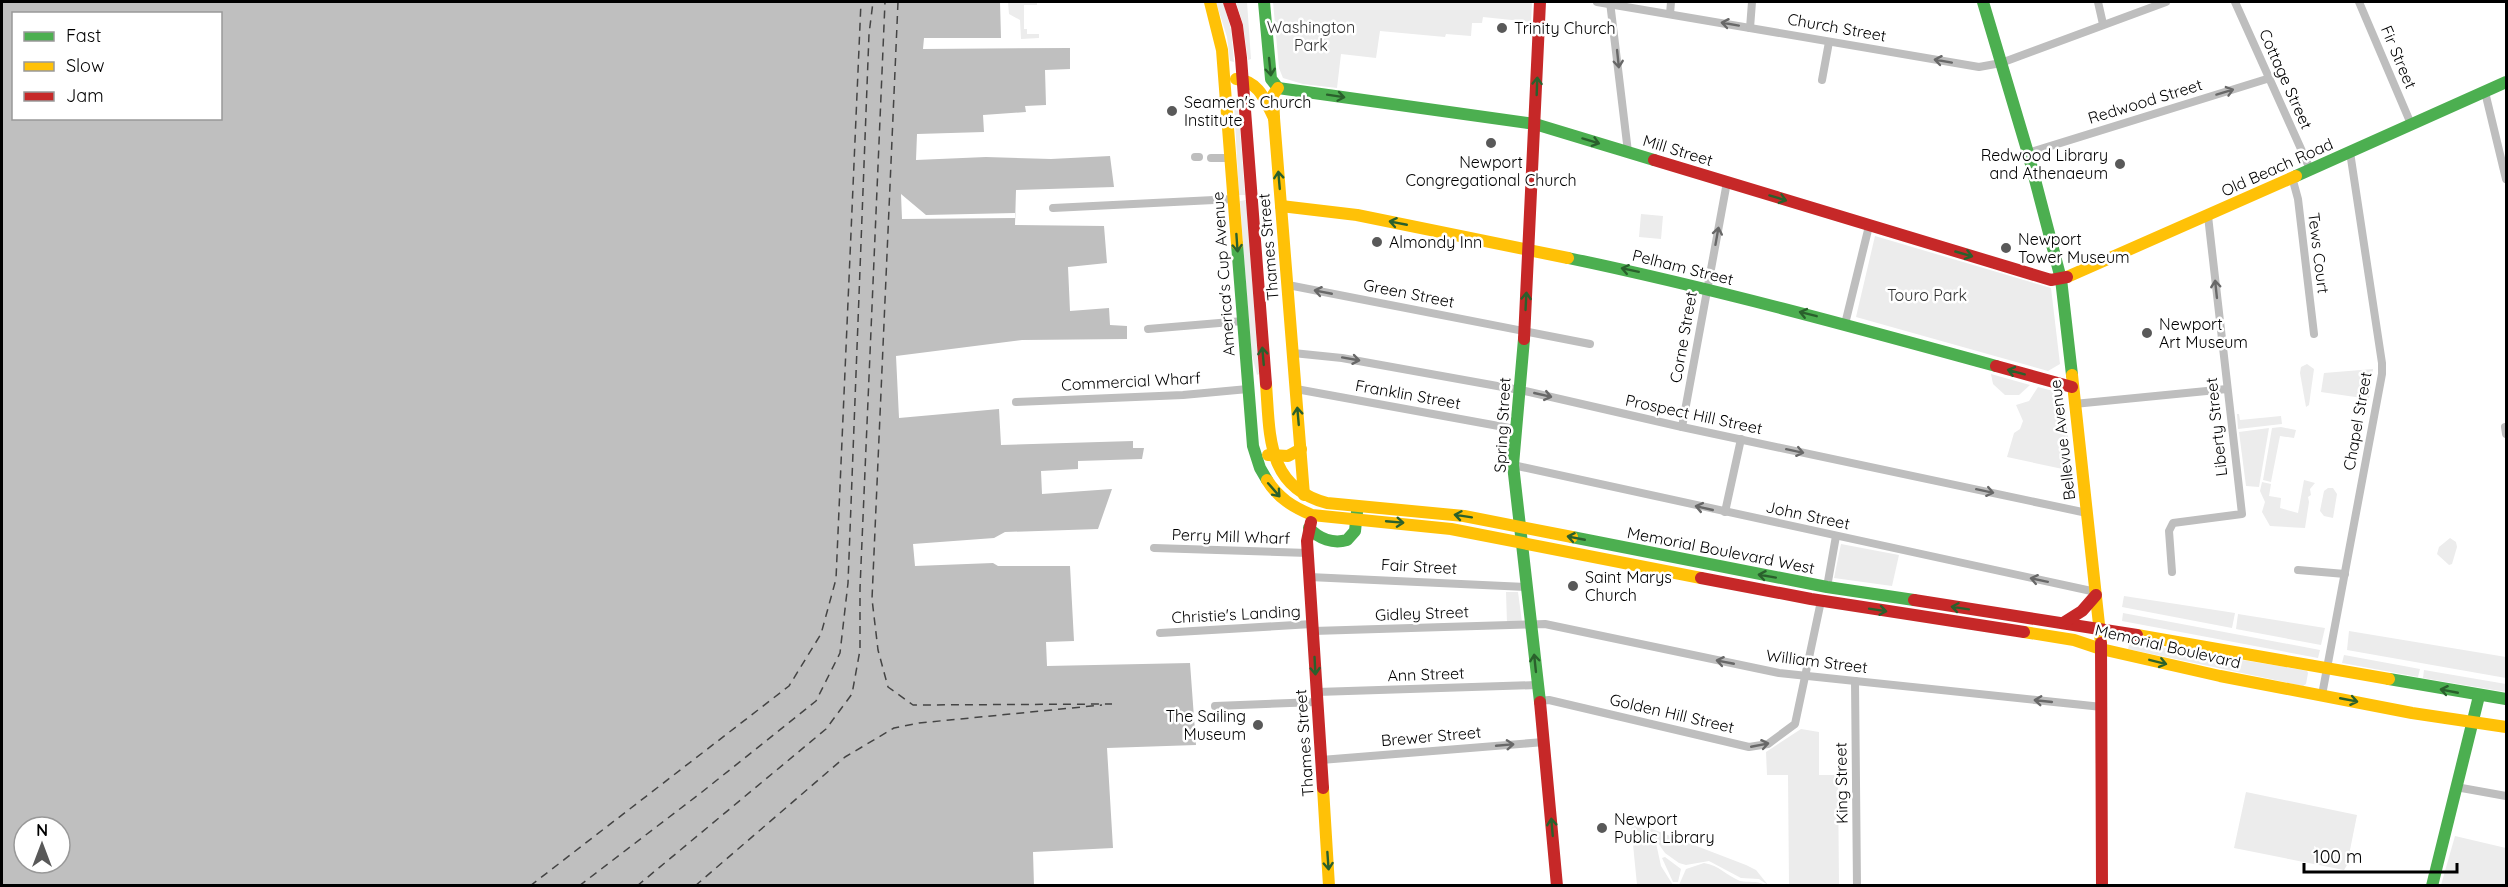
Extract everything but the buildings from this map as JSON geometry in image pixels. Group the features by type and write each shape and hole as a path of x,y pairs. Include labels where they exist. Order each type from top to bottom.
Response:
{"main road":[{"name":"America's Cup Avenue","path":"1210,2 1220,34 1225,80 1253,446 1260,468 1273,489 1296,509 1316,516"},
{"name":"America's Cup Avenue","path":"1229,2 1237,26 1271,442 1274,456 1287,479 1304,495"},
{"name":"Thames Street","path":"1264,2 1271,79 1278,88 1273,95 1274,118 1304,495"},
{"name":"Spring Street","path":"1540,2 1525,331 1515,429 1514,465 1544,742 1542,772 1557,885"},
{"name":"Bellevue Avenue","path":"1983,2 2028,153 2061,279 2101,629 2102,885"},
{"path":"1225,80 1242,79 1257,86 1274,118"},
{"name":"Old Beach Road","path":"2061,279 2073,276 2506,82"},
{"name":"Mill Street","path":"1278,88 1535,124 2050,280 2061,279"},
{"name":"Pelham Street","path":"1281,206 1357,215 1529,249 1707,289 1845,324 2072,387"},
{"path":"1253,446 1262,453 1274,456 1292,455 1301,449"},
{"path":"1304,495 1317,501 1335,503"},
{"name":"Thames Street","path":"1329,885 1308,554 1309,528 1323,508 1335,503"},
{"name":"Memorial Boulevard West","path":"1335,503 1425,511 1520,527 1827,587 2101,629"},
{"path":"1309,528 1323,538 1343,540 1353,534 1357,505"},
{"name":"Memorial Boulevard West","path":"1316,516 1437,527 1821,601"},
{"path":"2063,623 2082,611 2096,593"},
{"name":"Memorial Boulevard","path":"1821,601 2074,640 2101,649 2189,669 2472,723 2506,727"},
{"name":"Memorial Boulevard","path":"2101,629 2506,699"},
{"path":"2432,885 2479,696"}],"street":[{"name":"Church Street","path":"1597,2 1610,2 1979,67 2001,63 2166,2"},
{"path":"1610,2 1628,152"},
{"path":"1670,14 1671,2"},
{"path":"1750,28 1752,2"},
{"path":"2098,2 2103,24"},
{"name":"Cottage Street","path":"2235,2 2310,169"},
{"name":"Fir Street","path":"2359,2 2411,124"},
{"path":"1822,80 1829,42"},
{"name":"Redwood Street","path":"2028,153 2270,78"},
{"path":"2485,92 2506,179"},
{"name":"Chapel Street","path":"2322,695 2382,363 2350,152"},
{"path":"1211,158 1231,158"},
{"name":"Tews Court","path":"2292,177 2298,199 2314,334"},
{"name":"Corne Street","path":"1682,427 1727,182"},
{"path":"1053,208 1234,199"},
{"name":"Liberty Street","path":"2172,572 2169,531 2174,523 2242,514 2208,216"},
{"path":"1845,324 1869,226"},
{"name":"Green Street","path":"1287,285 1590,344"},
{"path":"1148,328 1243,321"},
{"name":"Prospect Hill Street","path":"1293,353 1342,358 1519,390 1741,440 2087,513"},
{"name":"Commercial Wharf","path":"1016,402 1183,395 1248,389"},
{"name":"Franklin Street","path":"1296,389 1515,429"},
{"path":"2074,405 2227,389"},
{"path":"1725,512 1741,440"},
{"name":"John Street","path":"1514,465 2096,593"},
{"path":"1827,587 1836,536"},
{"name":"Perry Mill Wharf","path":"1154,548 1308,554"},
{"path":"2298,570 2345,574"},
{"name":"Fair Street","path":"1309,577 1527,587"},
{"path":"1805,675 1821,601"},
{"name":"William Street","path":"1531,625 1545,624 1779,673 2102,706"},
{"name":"Gidley Street","path":"1313,628 1531,625"},
{"name":"Christie's Landing","path":"1160,633 1313,628"},
{"name":"Golden Hill Street","path":"1539,701 1549,700 1749,747 1768,744 1793,727 1805,675"},
{"name":"King Street","path":"1855,681 1857,885"},
{"name":"Ann Street","path":"1215,706 1317,697 1537,685"},
{"name":"Brewer Street","path":"1321,760 1544,742"},
{"path":"2456,787 2506,796"}],"green space":[{"path":"1008,2 1037,2 1037,5 1024,5 1024,29 1027,29 1027,34 1039,34 1039,38 1021,39 1020,20 1009,14"},
{"path":"1216,2 1223,2 1231,29 1234,62 1230,61 1227,37"},
{"path":"1236,2 1247,2 1251,59 1248,60 1243,24"},
{"name":"Washington Park","path":"1273,2 1532,2 1531,22 1483,17 1482,23 1472,23 1471,36 1446,34 1445,37 1380,31 1376,58 1341,54 1337,88 1303,84 1283,78 1279,68"},
{"path":"1234,103 1238,104 1245,195 1239,195"},
{"path":"1246,200 1259,374 1257,375 1251,351 1240,201"},
{"path":"1641,214 1663,216 1661,239 1639,237"},
{"name":"Touro Park","path":"1875,236 2051,288 2060,364 2048,371 1856,317"},
{"path":"2307,364 2314,369 2309,405 2306,407 2300,373 2301,367"},
{"path":"2373,369 2369,399 2321,392 2324,373"},
{"path":"1991,374 2030,385 2019,395 2005,395 1993,384"},
{"path":"2038,387 2057,392 2064,400 2072,471 2007,457 2014,433 2020,429 2023,421 2016,405 2029,401"},
{"path":"2237,414 2240,420 2281,416 2282,424 2238,429"},
{"path":"2269,428 2259,487 2246,486 2239,432"},
{"path":"2272,428 2296,430 2294,438 2280,436 2271,482 2263,480"},
{"path":"2304,480 2315,483 2308,497 2305,528 2270,526 2262,512 2265,502 2260,491 2262,482 2271,484 2269,496 2281,498 2280,508 2298,513"},
{"path":"2333,488 2337,494 2333,518 2324,516 2320,511 2324,491"},
{"path":"2450,538 2456,542 2457,547 2452,564 2449,565 2437,554 2439,547"},
{"path":"1841,544 1899,555 1892,586 1834,578"},
{"path":"1506,592 1518,592 1522,622 1507,623"},
{"path":"2124,596 2235,613 2232,628 2122,607"},
{"path":"2123,613 2320,650 2318,658 2122,621"},
{"path":"2238,614 2325,628 2321,645 2236,629"},
{"path":"2349,631 2506,657 2506,678 2347,650"},
{"path":"2130,642 2307,671 2306,684 2303,686 2128,649"},
{"path":"2344,655 2420,669 2418,677 2342,663"},
{"path":"2424,670 2506,684 2506,692 2423,678"},
{"path":"1801,729 1819,732 1819,775 1838,775 1839,885 1789,885 1788,775 1767,775 1766,752"},
{"path":"2246,792 2357,815 2344,870 2234,848"},
{"path":"1631,824 1646,830 1656,843 1661,866 1673,885 1637,885"},
{"path":"1647,827 1746,865 1756,870 1768,885 1759,879 1741,878 1709,861 1686,865 1679,863 1665,853"},
{"path":"2455,836 2506,848 2506,885 2441,885"},
{"path":"1665,857 1681,869 1678,882 1673,882 1662,858"},
{"path":"1704,863 1740,881 1765,885 1679,885 1686,869"}],"shaded area":[{"path":"2,2 1000,2 1001,38 924,38 923,49 1070,48 1070,69 1045,70 1046,105 1025,106 1026,112 983,115 984,132 917,134 916,160 1110,156 1114,187 1016,190 1015,225 1104,226 1107,263 1068,267 1070,311 1109,308 1110,325 1127,326 1127,339 1022,340 896,356 899,418 999,409 1001,445 1133,441 1133,448 1144,448 1142,459 1078,461 1078,469 1041,471 1042,494 1112,489 1098,529 1005,532 994,538 913,544 915,566 993,563 998,566 1070,566 1074,641 1046,642 1047,666 1190,663 1196,745 1107,748 1113,848 1033,852 1034,886 2,886"}],"pier":[{"path":"901,194 926,215 1015,213 1015,218 902,219"}],"ferry route":[{"path":"530,886 789,686 821,634 836,579 861,2"},
{"path":"579,886 816,701 840,653 848,583 869,34 873,2"},
{"path":"637,886 826,729 852,694 860,650 860,588 885,2"},
{"path":"898,2 872,599 878,650 888,687 913,705 1112,704"},
{"path":"695,886 845,757 894,728 919,723 1102,705"}],"traffic: fast":[{"path":"1264,2 1271,79 1278,88"},
{"path":"1983,2 2028,153 2061,279 2072,375"},
{"path":"2296,176 2506,82"},
{"path":"1278,88 1535,124 1654,160"},
{"path":"1237,244 1253,446 1260,468 1267,480"},
{"path":"1568,258 1729,295 1996,366"},
{"path":"1524,339 1513,465 1540,702"},
{"path":"1309,528 1326,540 1347,540 1355,531 1357,512"},
{"path":"1572,537 1827,587 1914,600"},
{"path":"2389,679 2506,699"},
{"path":"2432,886 2479,696"}],"traffic: slow":[{"path":"1210,2 1222,50 1237,244"},
{"path":"1236,79 1256,87 1274,118"},
{"path":"1278,88 1273,95 1274,118 1304,495"},
{"path":"2067,277 2296,176"},
{"path":"1281,206 1357,215 1568,258"},
{"path":"2072,375 2101,643"},
{"path":"1266,384 1271,440 1275,457 1282,472 1292,485 1307,495 1327,503 1464,516 1572,537"},
{"path":"1268,455 1288,456 1301,449"},
{"path":"1267,480 1286,501 1312,515 1451,529 1701,578"},
{"path":"2024,632 2074,640 2101,649 2220,676 2412,713 2506,727"},
{"path":"2137,635 2389,679"},
{"path":"1323,788 1329,886"}],"traffic: jam":[{"path":"1229,2 1237,26 1241,58 1266,384"},
{"path":"1524,339 1540,2"},
{"path":"1654,160 2051,280 2067,277"},
{"path":"1996,366 2072,387"},
{"path":"1311,522 1307,541 1323,788"},
{"path":"1701,578 1811,599 2024,632"},
{"path":"2063,623 2082,611 2096,595"},
{"path":"1914,600 2137,635"},
{"path":"2101,643 2102,886"},
{"path":"1540,702 1557,886"}],"place":[{"name":"Trinity Church","path":"1502,28"},
{"name":"Seamen's Church Institute","path":"1172,111"},
{"name":"Newport Congregational Church","path":"1491,143"},
{"name":"Redwood Library and Athenaeum","path":"2120,164"},
{"name":"Almondy Inn","path":"1377,242"},
{"name":"Newport Tower Museum","path":"2006,248"},
{"name":"Newport Art Museum","path":"2147,333"},
{"name":"Saint Marys Church","path":"1573,586"},
{"name":"The Sailing Museum","path":"1258,725"},
{"name":"Newport Public Library","path":"1602,828"}]}
